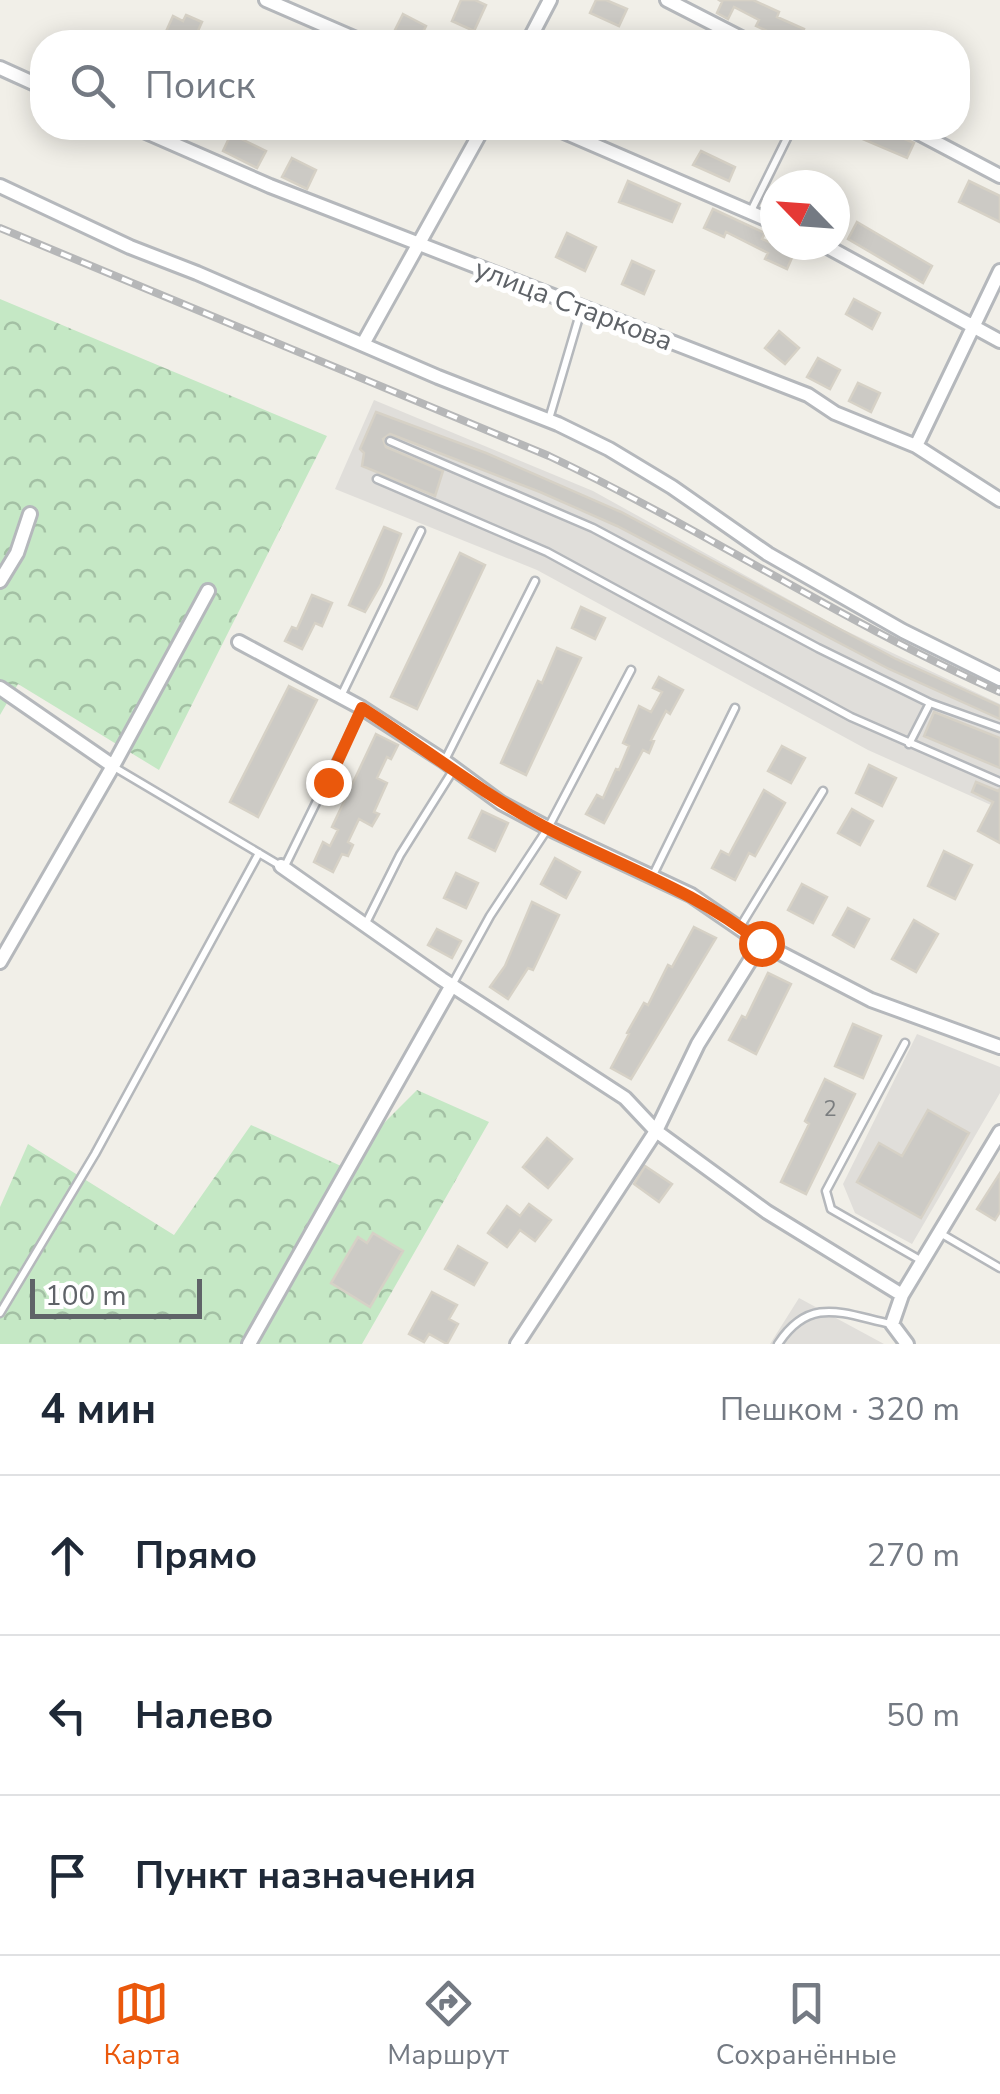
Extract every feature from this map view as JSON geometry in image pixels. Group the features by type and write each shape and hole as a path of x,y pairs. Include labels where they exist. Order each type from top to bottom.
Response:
{"street":[{"path":"266,0 335,30"},
{"path":"534,30 550,0"},
{"path":"666,0 725,30"},
{"path":"0,68 30,81"},
{"name":"улица Старкова","path":"164,140 270,186 808,395 835,413 916,446 1000,500"},
{"path":"363,344 476,140"},
{"path":"583,140 760,216"},
{"path":"932,140 1000,176"},
{"path":"0,186 130,247 549,420 609,449 768,554 902,631 1000,679"},
{"path":"850,259 1000,341"},
{"path":"916,446 1000,271"},
{"path":"0,581 18,553 30,514"},
{"path":"0,962 208,591"},
{"path":"239,642 362,708 501,803 691,894 761,943 870,1000 1000,1047"},
{"path":"0,688 113,766"},
{"path":"282,867 624,1098 656,1131 767,1212 902,1295"},
{"path":"517,1344 656,1131 698,1044 761,943"},
{"path":"249,1344 452,985"},
{"path":"907,1344 892,1324 902,1295 1000,1132"}],"lane":[{"path":"750,212 786,140"},
{"path":"549,420 582,307"},
{"path":"390,440 592,528 930,703 1000,728"},
{"path":"377,479 547,552 851,717 1000,782"},
{"path":"341,696 421,531"},
{"path":"366,924 449,764 535,581"},
{"path":"452,985 490,916 548,828 631,670"},
{"path":"909,744 930,703"},
{"path":"113,766 282,867 362,708"},
{"path":"651,878 735,708"},
{"path":"740,926 823,791"},
{"path":"0,1314 95,1154 258,853"},
{"path":"906,1043 826,1191 831,1209 922,1261"},
{"path":"939,1233 1000,1268"},
{"path":"778,1344 808,1313 828,1310 892,1324"}],"shaded area":[{"path":"374,400 593,491 840,628 1000,704 1000,809 868,750 537,570 335,489"},
{"path":"917,1034 1000,1067 1000,1093 912,1244 855,1213 843,1184"},
{"path":"799,1298 884,1344 770,1344"}],"green space":[{"path":"0,299 327,436 159,770 18,684 0,715"},
{"path":"417,1090 489,1122 362,1344 0,1344 0,1207 28,1144 174,1235 251,1125 341,1166"}],"building":[{"path":"461,0 486,5 474,30 452,21"},
{"path":"596,0 627,9 619,26 590,13"},
{"path":"719,0 753,0 804,29 765,30 756,26 759,20 734,7 728,19 717,13 722,2"},
{"path":"403,14 426,26 424,30 395,30"},
{"path":"186,15 202,22 198,30 167,30 173,16 183,21"},
{"path":"228,140 243,140 266,151 257,168 223,151"},
{"path":"865,140 907,140 914,143 907,158"},
{"path":"701,151 735,167 729,181 693,165"},
{"path":"292,158 316,170 307,189 282,177"},
{"path":"628,181 680,204 672,222 619,202"},
{"path":"969,181 1000,196 1000,222 959,202"},
{"path":"713,209 760,231 760,249 726,232 724,237 704,228"},
{"path":"857,222 932,266 923,283 850,240"},
{"path":"567,233 596,247 585,271 556,257"},
{"path":"767,260 791,260 787,269"},
{"path":"632,261 654,271 644,294 622,284"},
{"path":"854,299 880,313 872,329 846,314"},
{"path":"779,331 799,348 785,364 765,348"},
{"path":"818,358 840,370 830,389 807,377"},
{"path":"858,383 880,393 871,412 849,401"},
{"path":"376,412 486,453 621,512 896,659 1000,706 1000,719 889,669 617,526 540,492 390,434 383,439 386,447 443,471 435,496 362,466 364,453 360,449"},
{"path":"384,527 401,534 365,612 349,605"},
{"path":"460,553 485,565 417,709 391,697"},
{"path":"312,595 332,603 322,626 315,623 302,649 285,641 292,627 297,629"},
{"path":"581,607 605,618 595,639 572,628"},
{"path":"557,648 581,658 526,775 501,763"},
{"path":"659,677 683,690 670,714 666,711 651,740 654,741 649,753 643,750 604,823 586,814 597,795 603,798 616,769 619,770 629,746 623,743 639,706 651,712 662,692 653,688"},
{"path":"289,686 317,700 258,817 230,802"},
{"path":"934,712 1000,738 1000,768 924,736"},
{"path":"376,734 398,745 377,778 387,783 374,812 379,814 372,826 359,819 348,842 353,845 348,856 342,854 333,872 314,862 323,842 330,846 338,830 332,827"},
{"path":"782,746 805,758 791,783 768,771"},
{"path":"869,765 896,778 882,806 856,793"},
{"path":"976,782 1000,789 1000,843 978,831 993,802 972,792"},
{"path":"764,790 785,803 755,856 749,853 735,880 712,868 721,851 729,855"},
{"path":"852,809 873,821 860,845 838,833"},
{"path":"482,811 508,823 495,851 469,838"},
{"path":"944,851 972,865 955,899 928,886"},
{"path":"555,858 580,872 566,898 541,884"},
{"path":"456,873 478,883 466,908 444,898"},
{"path":"802,884 827,897 813,923 788,910"},
{"path":"532,902 559,915 533,970 528,968 508,999 490,987 505,966"},
{"path":"848,908 869,919 854,947 833,935"},
{"path":"914,920 938,934 916,972 892,959"},
{"path":"694,927 716,938 631,1079 611,1068 644,1003 648,1005 668,965 672,967"},
{"path":"437,929 461,941 452,958 428,945"},
{"path":"768,973 791,984 756,1054 729,1040 742,1016 746,1018"},
{"path":"853,1024 881,1036 863,1078 835,1066"},
{"path":"825,1079 855,1094 806,1194 781,1182"},
{"path":"928,1110 969,1133 921,1218 857,1182 879,1143 902,1156"},
{"path":"547,1138 572,1159 548,1188 523,1167"},
{"path":"645,1166 672,1184 659,1202 634,1184"},
{"path":"1000,1173 1000,1212 995,1220 977,1209"},
{"path":"529,1204 551,1220 535,1241 520,1230 507,1247 488,1233 507,1206 520,1216"},
{"path":"373,1233 403,1251 370,1307 331,1283 358,1237 367,1243"},
{"path":"458,1246 487,1263 474,1285 445,1269"},
{"path":"432,1292 457,1305 449,1319 458,1324 447,1344 429,1334 424,1342 409,1334"}],"railway":[{"path":"0,228 549,456 885,636 1000,692"}],"route":[{"path":"328,782 362,708 501,803 691,894 761,943"}]}
